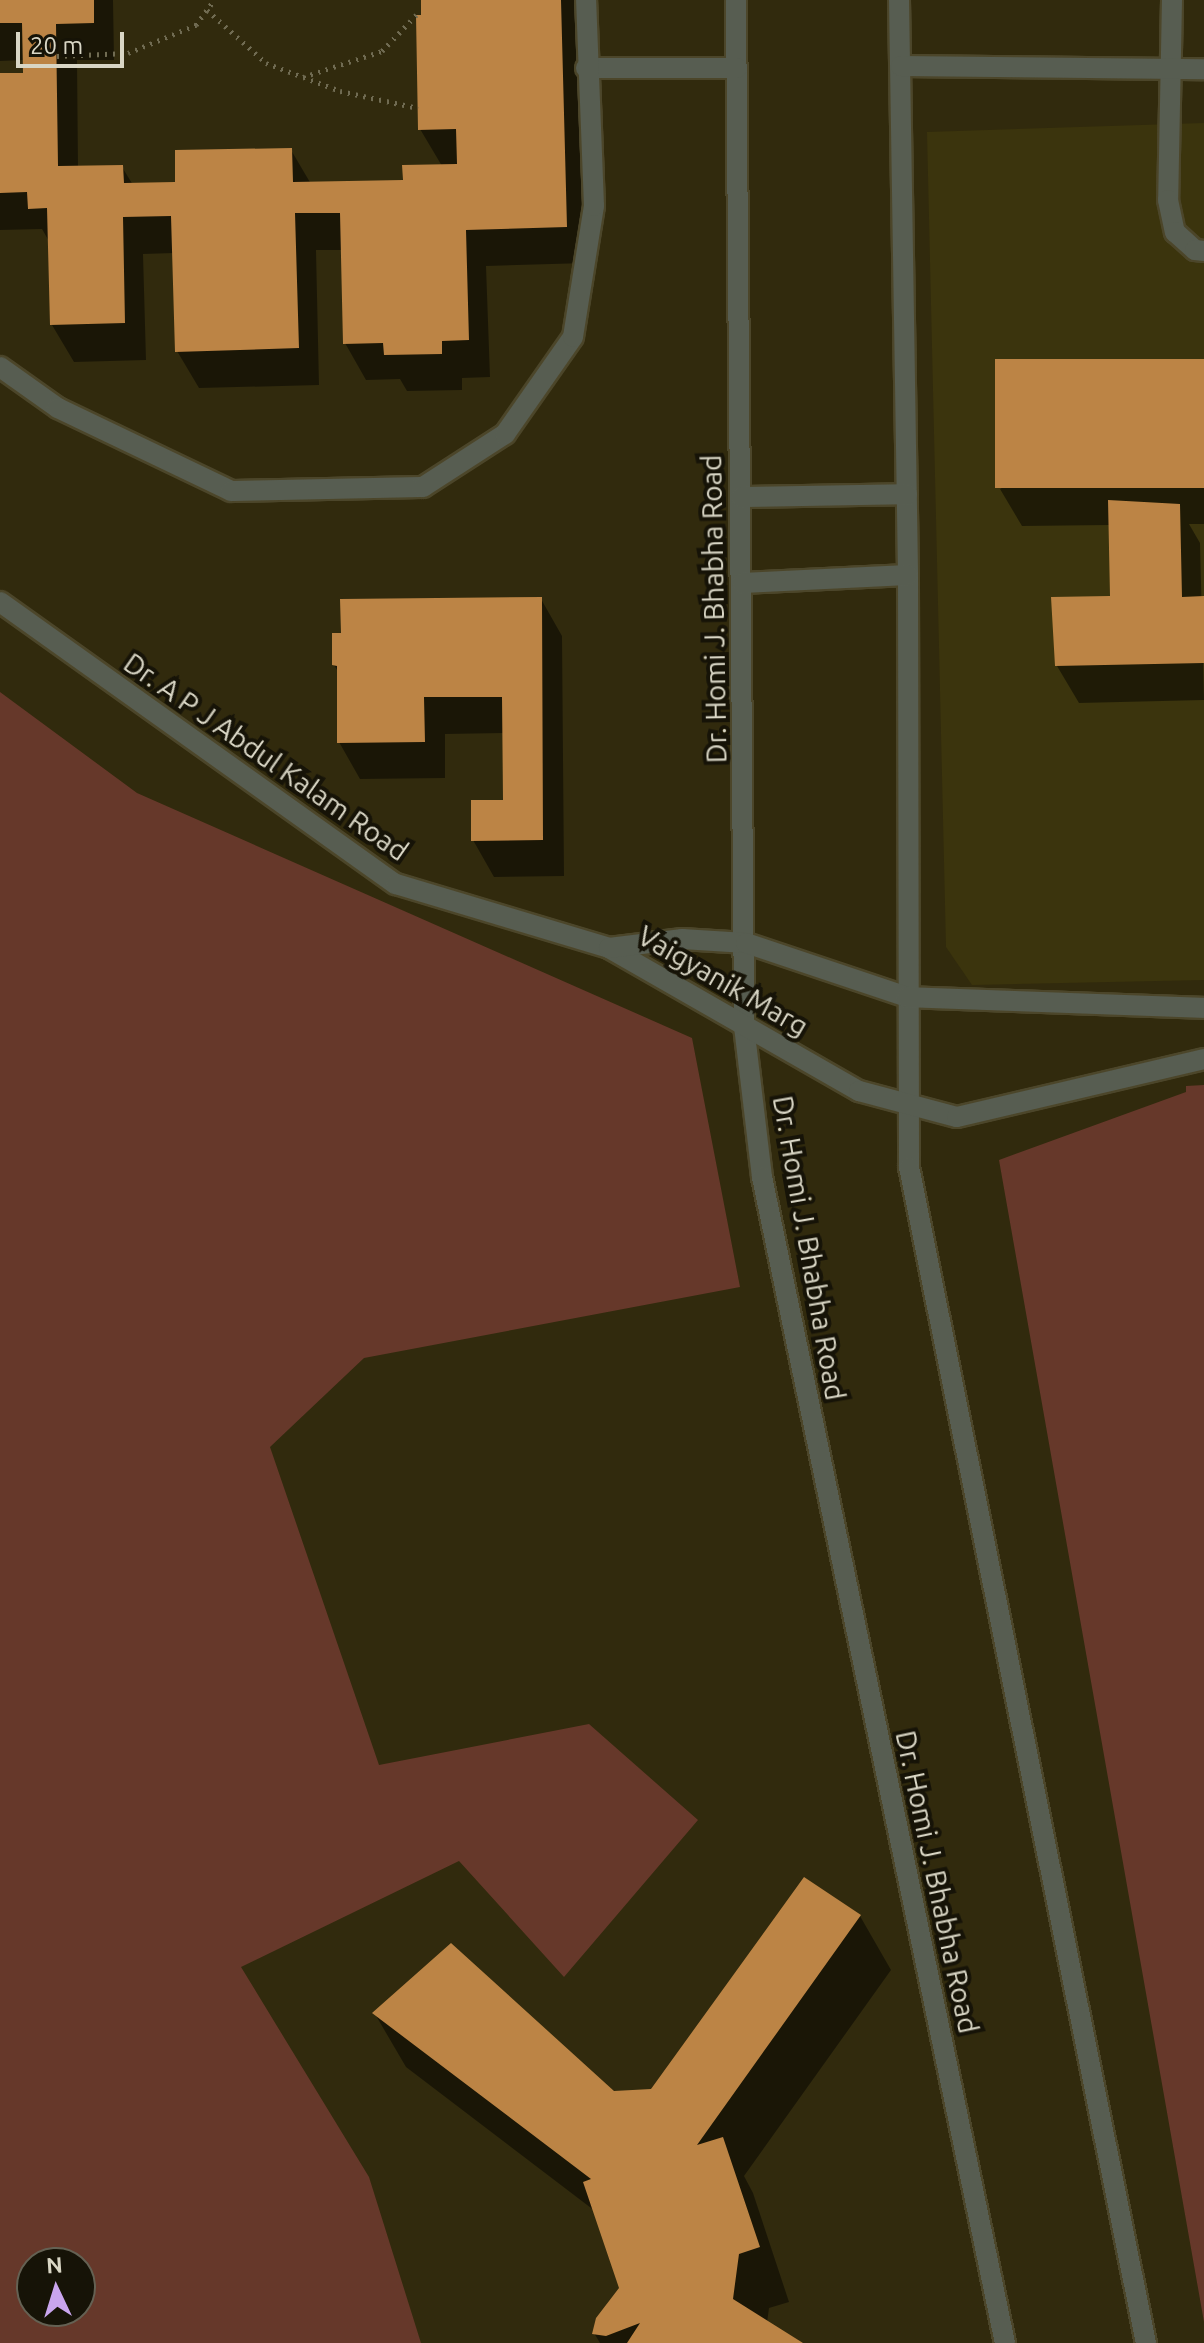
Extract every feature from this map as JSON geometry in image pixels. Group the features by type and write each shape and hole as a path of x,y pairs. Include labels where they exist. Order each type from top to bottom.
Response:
{"street":[{"path":"0,367 58,408 231,491 423,487 505,434 573,337 594,206 586,68 586,0"},
{"name":"Dr. Homi J. Bhabha Road","path":"736,0 746,943 744,1026 762,1177 1005,2343"},
{"path":"899,0 908,575 907,997 912,1107 909,1167 1146,2343"},
{"path":"1172,0 1168,200 1175,232 1195,250 1204,251"},
{"path":"901,66 1204,69"},
{"path":"586,68 737,68"},
{"path":"741,497 907,494"},
{"path":"742,583 908,575"},
{"name":"Dr. A P J Abdul Kalam Road","path":"0,602 396,884 609,948"},
{"name":"Vaigyanik Marg","path":"609,948 682,939 746,943 907,997 1204,1008"},
{"name":"Vaigyanik Marg","path":"609,948 859,1091 957,1117 1204,1059"}],"path":[{"path":"57,56 128,53 196,25 214,0"},
{"path":"207,10 266,63 340,91 418,108"},
{"path":"302,77 382,51 416,15"}],"shaded area":[{"path":"1204,123 1204,980 972,985 946,947 927,132"},
{"path":"0,692 137,793 692,1038 740,1287 364,1358 270,1447 379,1765 589,1724 698,1820 564,1977 459,1861 241,1967 369,2177 421,2343 0,2343"},
{"path":"1204,1085 1204,2322 999,1160 1186,1092 1186,1086"}],"building":[{"path":"0,0 94,0 94,23 56,24 58,166 123,165 124,183 175,182 175,150 292,148 293,182 403,180 402,165 457,164 456,129 418,130 416,15 421,15 421,0 561,0 567,227 466,230 469,340 442,341 442,354 384,355 383,343 343,344 340,213 295,213 299,348 175,352 171,216 123,217 125,323 50,325 47,208 28,209 27,192 0,193 0,73 23,73 22,23 0,23"},
{"path":"995,359 1204,359 1204,488 995,488"},
{"path":"1108,500 1180,504 1182,597 1204,596 1204,663 1055,666 1051,597 1110,596"},
{"path":"542,597 543,840 471,841 471,800 503,800 502,697 424,697 425,742 337,743 337,666 332,665 332,633 341,633 340,599"},
{"path":"804,1877 861,1915 697,2145 723,2137 760,2247 739,2254 733,2299 803,2343 627,2343 640,2323 606,2336 592,2334 596,2318 619,2288 583,2182 591,2179 372,2013 451,1943 614,2091 651,2089"}]}
